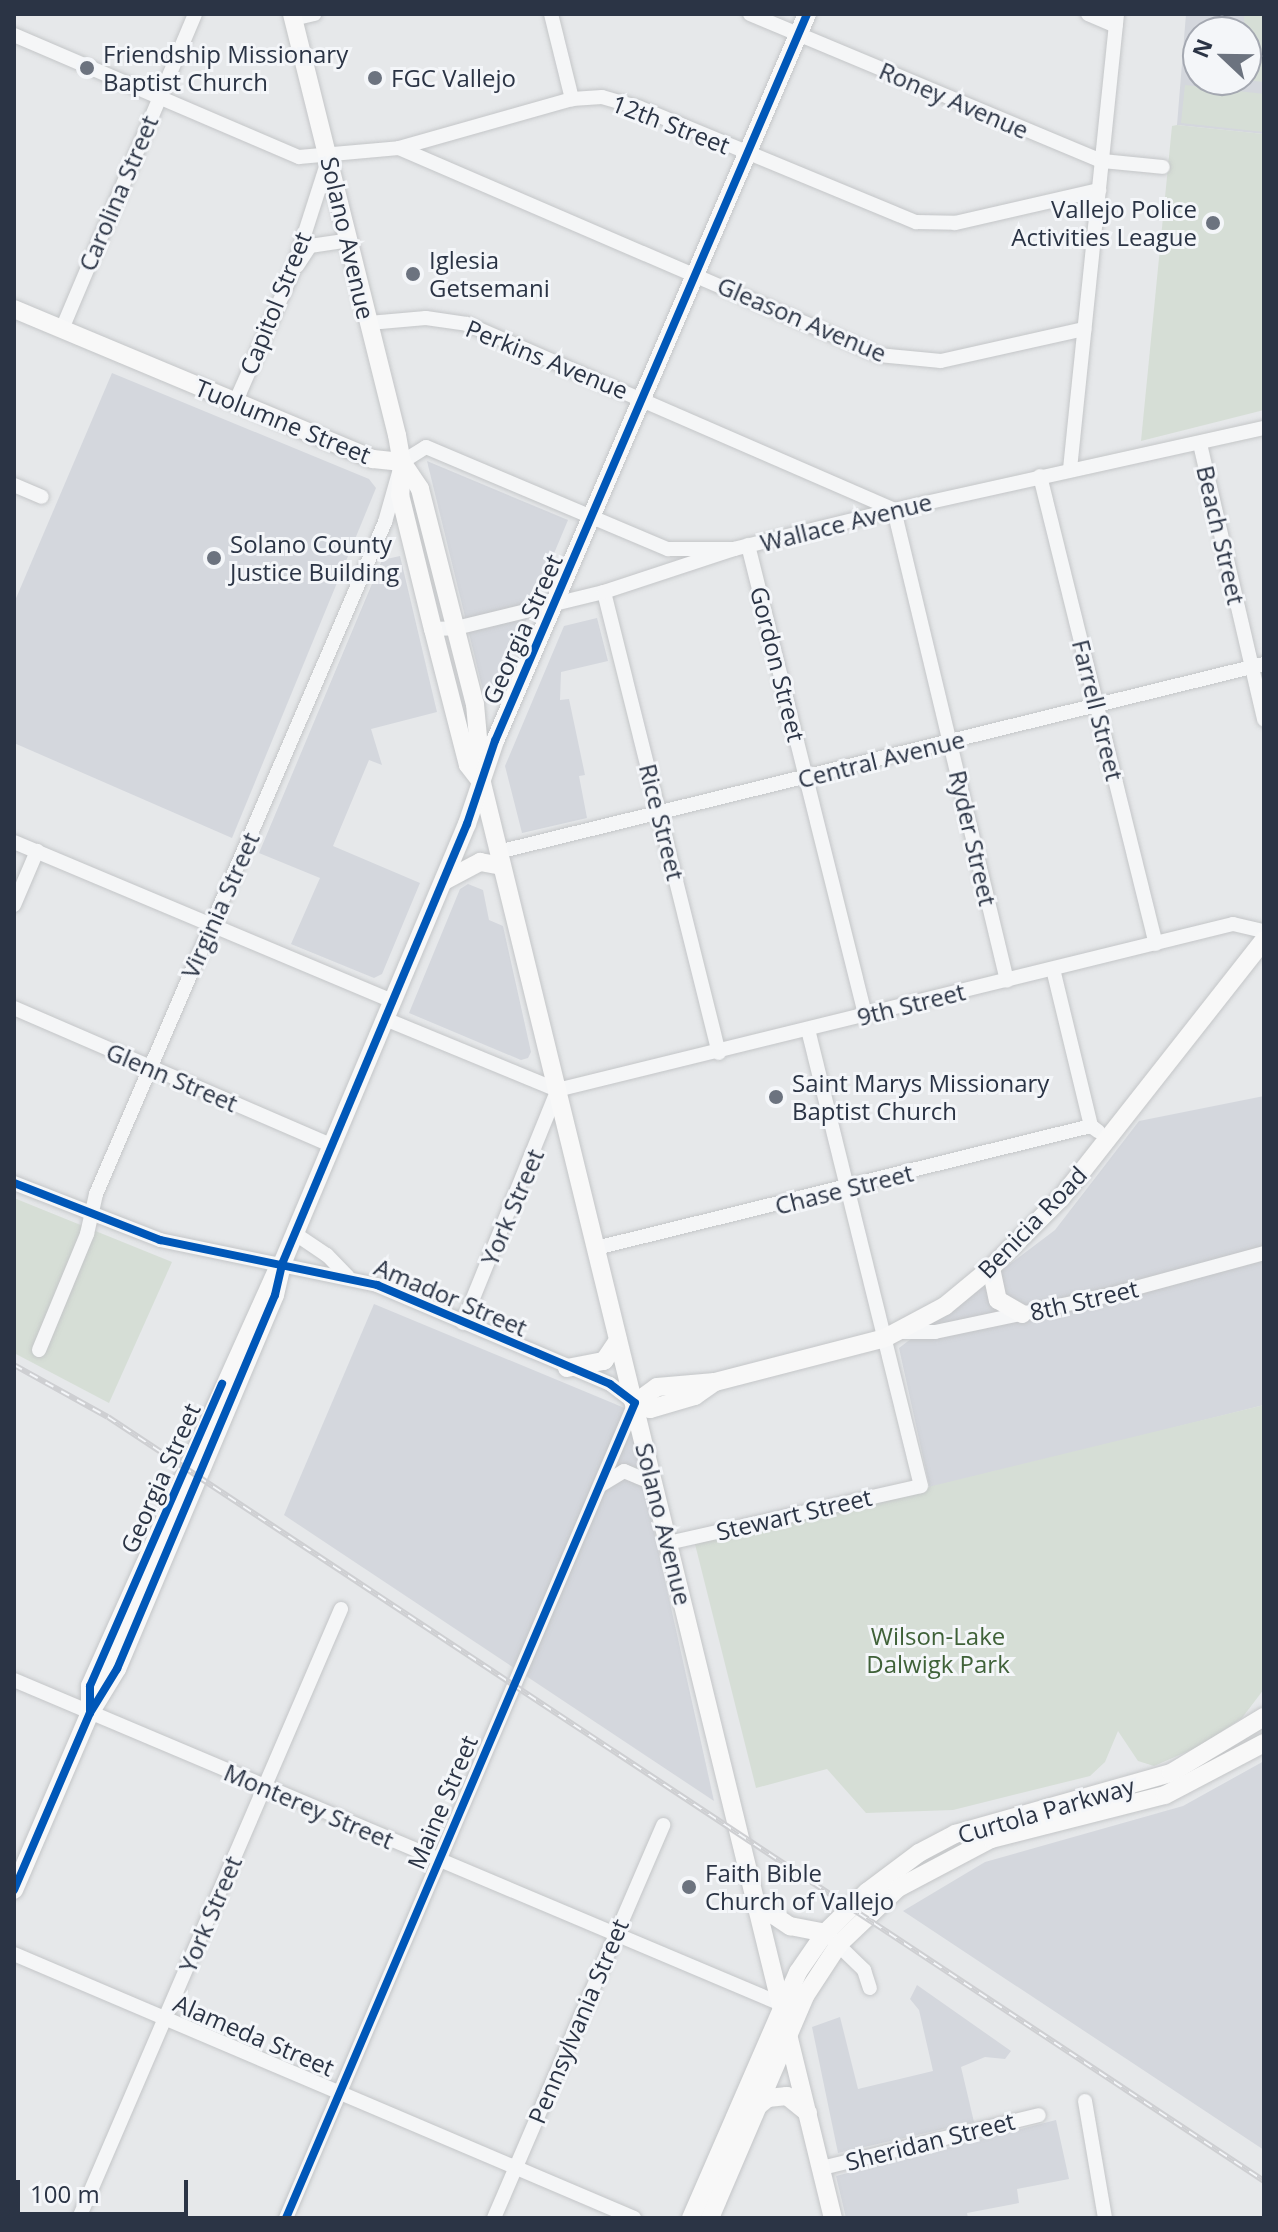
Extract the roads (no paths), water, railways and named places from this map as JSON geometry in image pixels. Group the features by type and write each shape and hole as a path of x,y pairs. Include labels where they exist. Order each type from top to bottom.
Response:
{"main road":[{"name":"Georgia Street","path":"14,1890 90,1713 117,1669 276,1293 282,1264 294,1233 444,881 515,695 807,14"},
{"name":"Solano Avenue","path":"292,16 350,240 402,462 400,495 433,629 468,765 482,783"},
{"name":"Tuolumne Street","path":"14,309 373,459 402,462"},
{"name":"Solano Avenue","path":"402,462 420,489 475,704 482,783 833,2218"},
{"path":"475,704 497,707 515,695"},
{"path":"444,881 480,862 500,859"},
{"name":"Benicia Road","path":"635,1403 657,1387 715,1382 893,1335 991,1268 1061,1198 1264,940"},
{"path":"991,1268 998,1300 1022,1314"},
{"path":"567,1368 604,1361 618,1340"},
{"name":"Curtola Parkway","path":"691,2218 781,2004 832,1938 886,1876 955,1834 1171,1773 1264,1717"},
{"name":"Curtola Parkway","path":"710,2218 788,2032 832,1938 898,1888 962,1851 1165,1795 1264,1743"},
{"path":"757,1904 790,1926 832,1938"},
{"path":"758,2106 768,2098 787,2096 808,2113"}],"street":[{"name":"Carolina Street","path":"62,329 195,14"},
{"path":"292,16 314,14"},
{"path":"551,14 572,99"},
{"name":"Roney Avenue","path":"750,14 1102,161 1163,167"},
{"path":"1070,469 1117,20 1088,14"},
{"name":"12th Street","path":"14,35 299,157 329,157 399,148 572,99 615,99 916,222 955,223 1099,190"},
{"name":"Gleason Avenue","path":"399,148 861,349 919,362 969,357 1084,329"},
{"name":"Capitol Street","path":"235,403 292,273 329,157"},
{"path":"292,273 310,246 350,240"},
{"name":"Perkins Avenue","path":"369,323 426,318 467,324 643,398 894,510"},
{"name":"Wallace Avenue","path":"433,629 456,628 604,592 655,578 741,547 1070,469 1200,444 1264,428"},
{"name":"Beach Street","path":"1200,444 1258,666 1264,720"},
{"name":"Tuolumne Street","path":"402,462 426,447 653,544 683,552 741,547"},
{"name":"Virginia Street","path":"39,1350 150,1068 385,522 402,462"},
{"name":"Farrell Street","path":"1040,476 1156,944"},
{"path":"14,485 42,497"},
{"name":"Ryder Street","path":"894,510 1007,981"},
{"path":"653,544 661,563 655,578"},
{"name":"Gordon Street","path":"741,547 806,777 865,1016"},
{"name":"Rice Street","path":"604,592 719,1053"},
{"name":"Central Avenue","path":"500,859 660,812 1258,666"},
{"path":"14,842 393,1001"},
{"path":"14,905 37,851"},
{"name":"9th Street","path":"557,1090 719,1053 1233,924 1264,931"},
{"path":"1053,969 1091,1126 1108,1139"},
{"name":"Glenn Street","path":"14,1008 331,1145"},
{"path":"385,1019 557,1090"},
{"path":"808,1030 846,1189 893,1335"},
{"name":"York Street","path":"463,1323 557,1090"},
{"name":"Chase Street","path":"596,1248 846,1189 1091,1126"},
{"name":"Amador Street","path":"14,1183 160,1240 349,1277 610,1384 635,1403"},
{"path":"294,1233 327,1255 349,1277"},
{"name":"8th Street","path":"893,1335 935,1332 1022,1314 1264,1253"},
{"name":"Stewart Street","path":"668,1543 921,1486 893,1335"},
{"name":"Maine Street","path":"286,2218 635,1403"},
{"path":"598,1488 624,1471 654,1484"},
{"name":"York Street","path":"79,2218 341,1609"},
{"name":"Monterey Street","path":"14,1680 438,1862 781,2004"},
{"name":"Pennsylvania Street","path":"494,2218 663,1825"},
{"path":"832,1938 864,1970 870,1988"},
{"name":"Alameda Street","path":"14,1954 634,2218"},
{"path":"1085,2101 1105,2218"},
{"name":"Sheridan Street","path":"822,2168 1039,2115"}],"railway":[{"path":"14,1365 108,1417 1264,2181"}],"place":[{"name":"Friendship Missionary Baptist Church","path":"87,68"},
{"name":"FGC Vallejo","path":"375,78"},
{"name":"Vallejo Police Activities League","path":"1213,223"},
{"name":"Iglesia Getsemani","path":"413,274"},
{"name":"Solano County Justice Building","path":"214,558"},
{"name":"Saint Marys Missionary Baptist Church","path":"776,1097"},
{"name":"Faith Bible Church of Vallejo","path":"689,1887"}],"park label":[{"name":"Wilson-Lake Dalwigk Park","path":"938,1650"}]}
